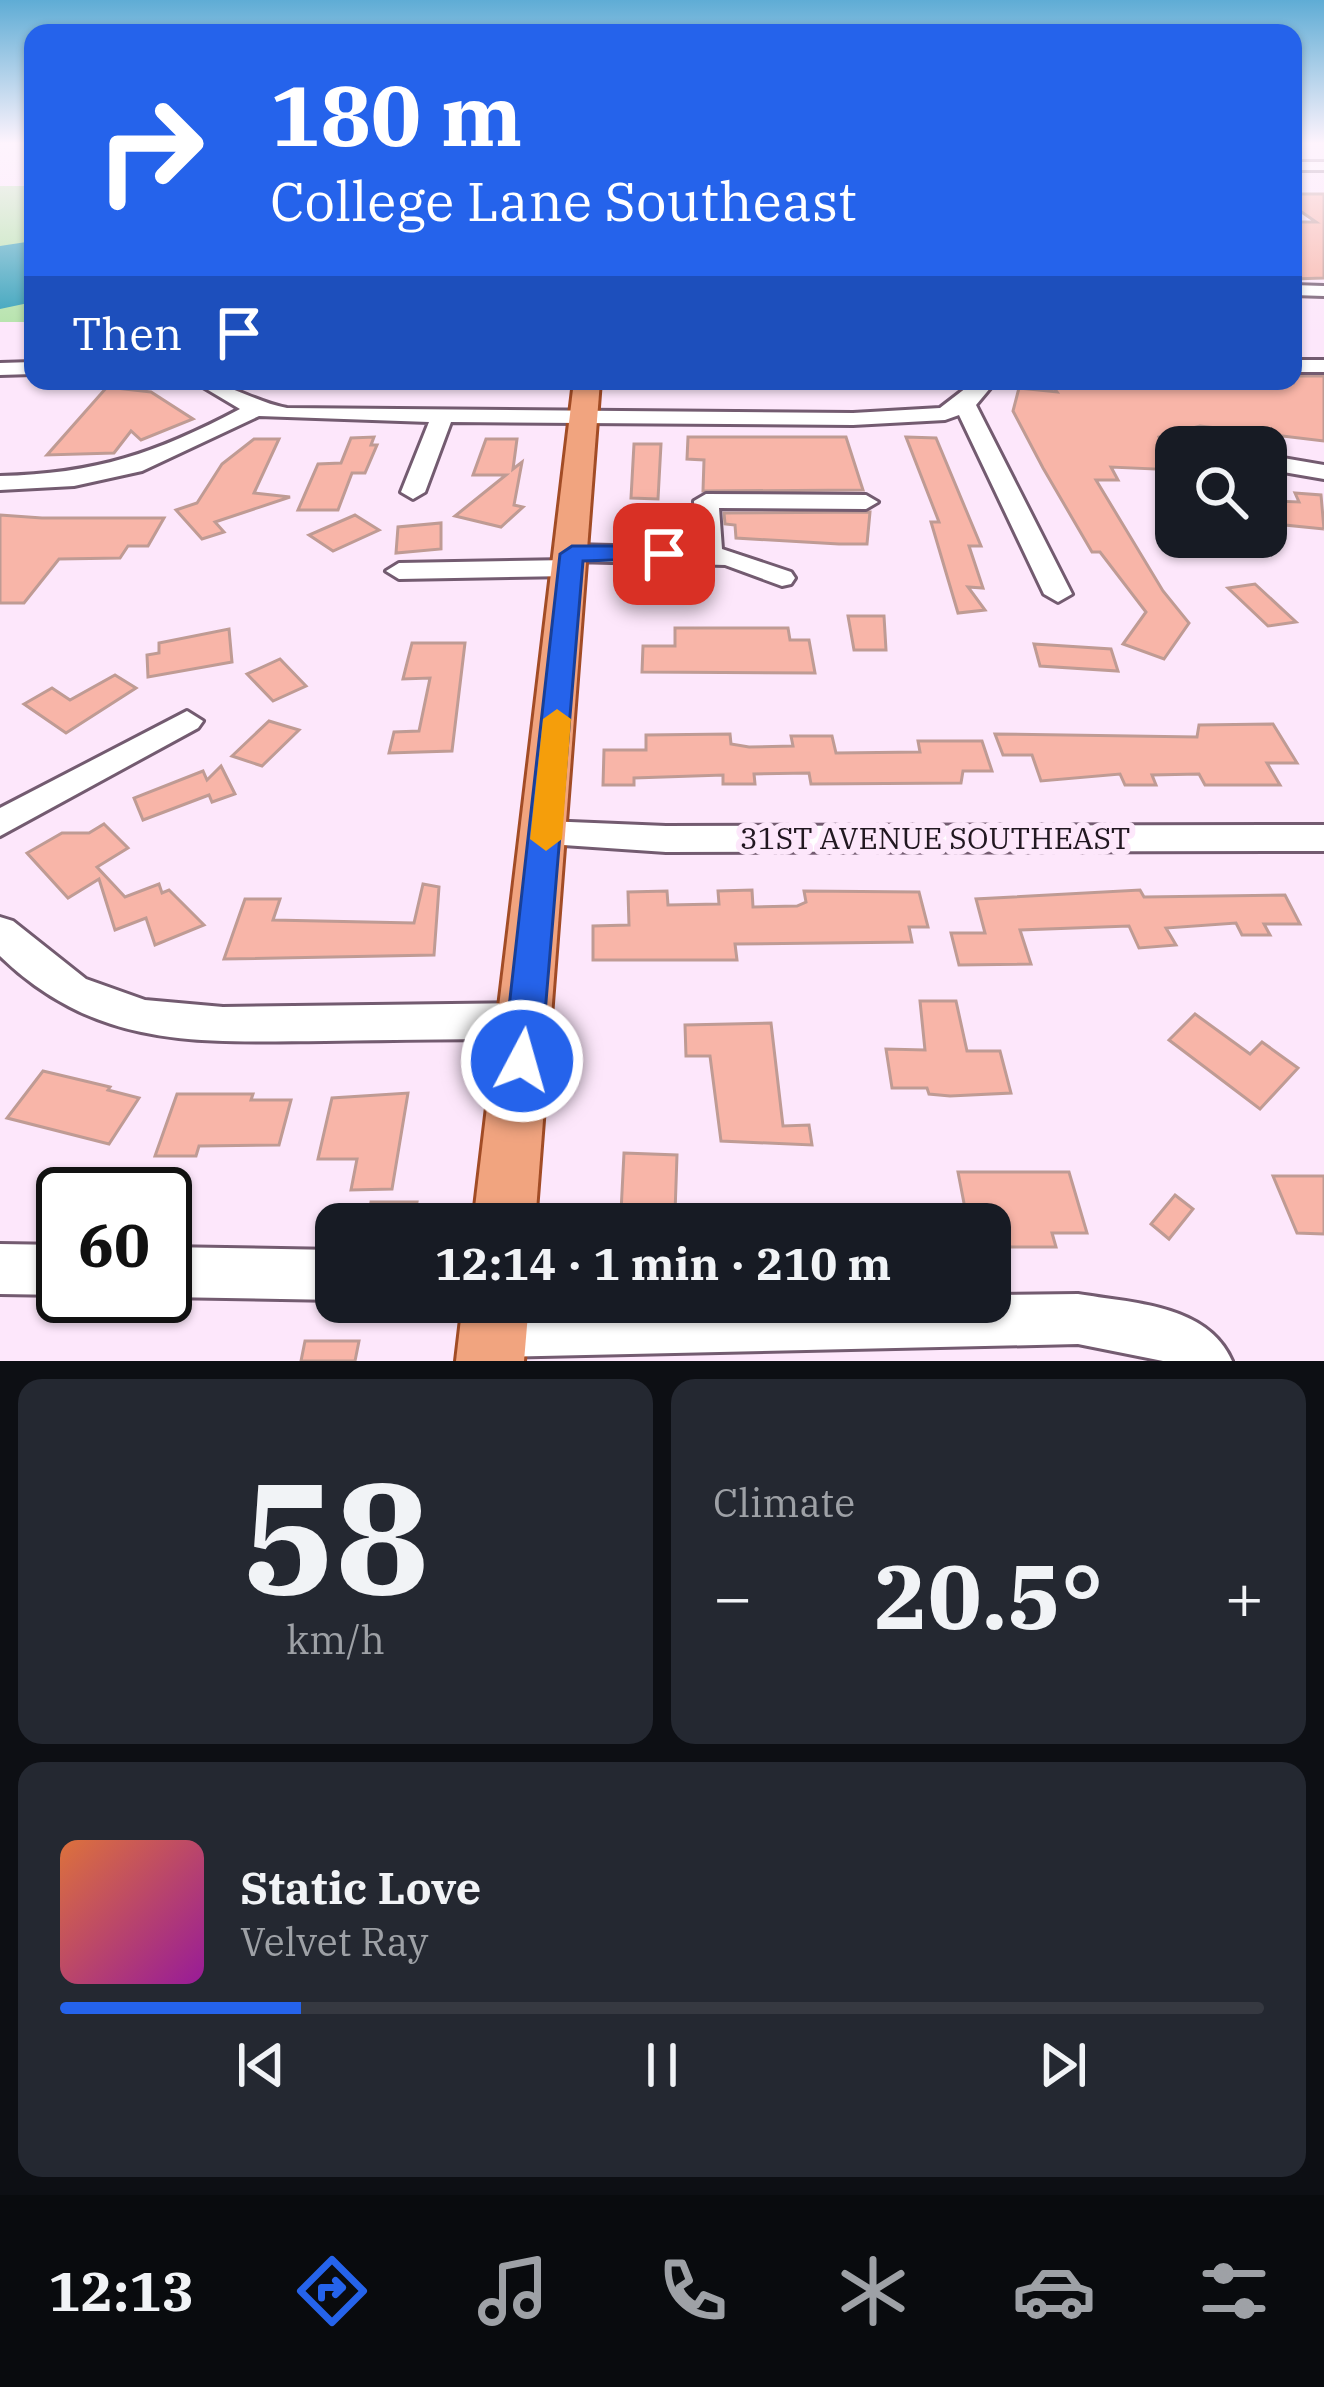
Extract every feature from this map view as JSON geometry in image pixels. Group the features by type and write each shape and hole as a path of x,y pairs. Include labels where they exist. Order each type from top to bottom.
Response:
{"main road":[{"path":"507,1203 586,399"}],"street":[{"path":"220,390 256,409 442,417 586,399 904,418 945,414 977,390"},
{"path":"964,404 1058,594"},
{"path":"0,483 143,477 256,409"},
{"path":"413,492 442,417"},
{"path":"1287,466 1324,472"},
{"path":"709,555 706,501 866,502"},
{"path":"399,571 709,555 782,578"},
{"path":"0,823 187,721"},
{"name":"31ST AVENUE SOUTHEAST","path":"546,834 666,839 1324,838"},
{"path":"0,932 28,962 78,997 135,1017 208,1028 526,1021"},
{"path":"0,1269 36,1270"},
{"path":"192,1272 315,1274"},
{"path":"493,1331 1078,1319 1171,1334 1206,1361"}],"green space":[{"path":"0,207 24,207 24,322 0,322"}],"water":[{"path":"24,242 24,304 0,309 0,246"}],"building":[{"path":"1302,207 1324,207 1324,278 1302,279 1302,222 1316,222 1302,212"},
{"path":"1302,376 1324,376 1324,441 1287,437 1287,426 1155,426 1155,469 1111,467 1118,480 1096,480 1163,591 1189,623 1164,659 1123,644 1146,612 1100,552 1092,552 1013,411 1018,390 1302,390"},
{"path":"104,390 151,392 193,419 141,440 131,431 114,453 47,455"},
{"path":"374,437 371,445 377,445 365,473 352,473 338,510 298,510 318,464 341,463 351,438"},
{"path":"688,437 846,437 863,490 703,491 704,460 687,459"},
{"path":"906,437 936,438 981,546 969,546 983,588 968,587 985,610 958,613 931,522 939,522"},
{"path":"254,439 279,439 254,493 290,497 215,522 224,532 202,539 176,510 197,503 222,464"},
{"path":"486,439 517,439 513,469 522,462 514,505 523,507 501,527 455,516 506,475 473,475"},
{"path":"634,444 661,444 658,499 631,498"},
{"path":"1295,493 1321,495 1324,529 1287,525 1287,502 1299,502"},
{"path":"870,512 867,544 736,538 735,525 725,524 724,513"},
{"path":"644,513 690,513 691,534 673,534 673,543 645,542"},
{"path":"0,515 164,518 148,546 128,546 120,558 59,559 24,603 0,603"},
{"path":"355,515 379,530 333,551 309,535"},
{"path":"441,523 441,549 396,553 398,527"},
{"path":"672,568 672,590 634,590 635,569"},
{"path":"1255,584 1296,622 1268,626 1228,588"},
{"path":"848,616 884,616 886,650 854,650"},
{"path":"675,628 788,628 790,640 809,640 815,673 642,672 643,646 675,646"},
{"path":"229,629 232,662 148,677 147,655 159,653 159,643"},
{"path":"412,643 465,643 452,751 389,753 394,732 419,731 430,678 403,679"},
{"path":"1034,644 1111,649 1118,671 1040,666"},
{"path":"280,659 306,686 273,701 247,674"},
{"path":"115,675 136,688 66,733 24,704 52,688 70,700"},
{"path":"269,721 299,730 262,766 232,756"},
{"path":"1273,724 1297,763 1267,763 1280,785 1205,785 1199,774 1152,775 1156,785 1125,785 1120,774 1041,781 1032,755 1003,755 995,734 1197,737 1199,725"},
{"path":"730,734 731,744 749,747 793,746 791,736 832,736 836,753 920,752 918,741 982,741 992,771 963,771 961,783 811,784 809,773 754,774 755,784 723,784 723,775 634,778 634,785 603,785 604,750 646,750 646,735"},
{"path":"221,766 235,794 212,802 209,795 143,820 134,798 203,771 207,780"},
{"path":"104,824 128,848 97,867 125,897 159,884 162,893 169,890 204,925 155,945 146,918 115,930 99,879 68,898 27,853 62,833 89,833"},
{"path":"423,884 439,887 434,955 224,959 245,899 280,899 273,920 414,923"},
{"path":"752,890 753,907 797,906 806,902 804,891 919,892 928,927 909,927 912,942 735,944 737,960 593,960 593,926 629,925 628,892 667,891 668,905 719,904 718,891"},
{"path":"1140,890 1144,897 1285,895 1300,924 1264,924 1270,935 1242,935 1236,923 1166,928 1176,945 1139,948 1129,926 1020,930 1031,964 959,965 951,933 985,933 976,899"},
{"path":"920,1001 956,1001 967,1051 1000,1051 1011,1093 950,1096 929,1094 927,1088 892,1088 886,1049 925,1050"},
{"path":"1195,1014 1250,1054 1262,1042 1298,1068 1260,1109 1169,1040"},
{"path":"771,1023 783,1126 809,1125 812,1145 721,1141 710,1056 686,1056 685,1025"},
{"path":"43,1071 139,1098 109,1144 7,1118"},
{"path":"408,1093 392,1189 351,1190 357,1159 318,1159 332,1098"},
{"path":"177,1094 253,1094 251,1100 291,1100 279,1145 199,1146 196,1156 155,1156"},
{"path":"624,1153 677,1155 675,1203 621,1203"},
{"path":"958,1172 1069,1172 1087,1233 1052,1233 1056,1247 1011,1247 1011,1203 964,1203"},
{"path":"1273,1176 1324,1176 1324,1234 1297,1233"},
{"path":"1175,1195 1193,1209 1169,1239 1151,1224"},
{"path":"305,1341 359,1341 355,1361 301,1361"}],"slow traffic":[{"path":"546,839 557,719"}],"route":[{"path":"522,1061 572,554 664,554"}]}
